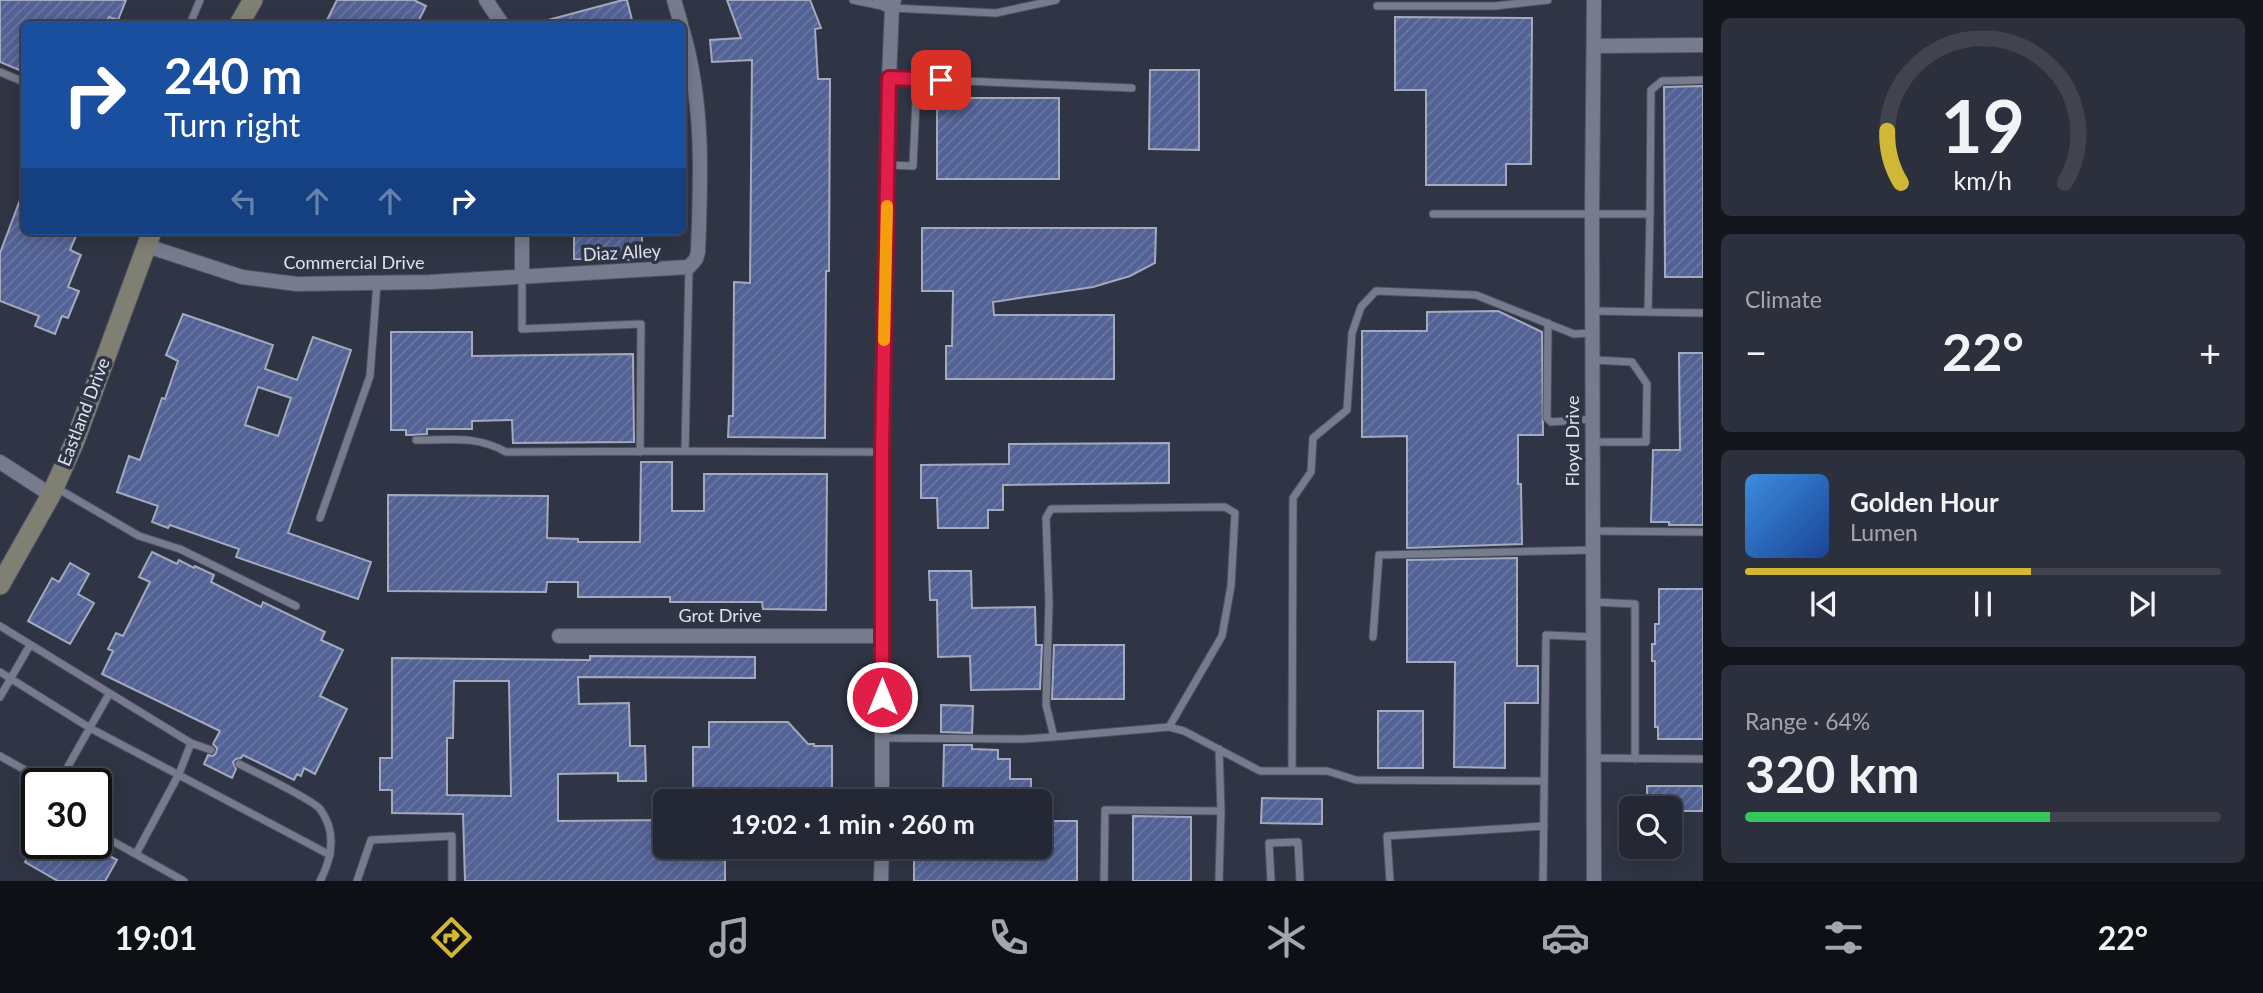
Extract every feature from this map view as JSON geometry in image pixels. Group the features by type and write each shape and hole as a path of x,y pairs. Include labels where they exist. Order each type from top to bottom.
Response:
{"street":[{"path":"241,21 253,0"},
{"path":"486,0 500,21"},
{"path":"674,0 680,21"},
{"name":"Floyd Drive","path":"1594,0 1594,881"},
{"path":"882,789 882,452 889,3"},
{"path":"686,40 695,87 702,169 698,252 689,267"},
{"path":"1594,46 1703,45"},
{"path":"522,235 522,276"},
{"name":"Commercial Drive","path":"149,238 211,268 269,282 430,282 522,276"},
{"name":"Eastland Drive","path":"0,585 52,491 75,440 149,238"},
{"name":"Diaz Alley","path":"522,276 689,267"},
{"path":"0,462 52,491"},
{"name":"Grot Drive","path":"559,636 882,636"},
{"path":"881,881 882,859"}],"lane":[{"path":"191,21 200,0"},
{"path":"853,0 996,13 1056,0"},
{"path":"1377,6 1495,6 1548,0"},
{"path":"0,72 21,81"},
{"path":"889,78 1132,88"},
{"path":"888,165 913,166 917,79"},
{"path":"1648,313 1651,90 1662,81 1703,79"},
{"path":"1433,214 1650,214"},
{"path":"685,451 689,267"},
{"path":"522,276 522,329 641,324 640,452"},
{"path":"320,518 370,376 377,283"},
{"path":"1292,771 1293,498 1311,472 1313,438 1347,410 1352,334 1361,307 1376,290 1476,295 1574,334 1592,333"},
{"path":"1592,312 1703,313"},
{"path":"1548,323 1547,418 1551,422 1592,419"},
{"path":"1592,360 1632,362 1647,384 1646,442 1592,442"},
{"path":"416,440 474,439 506,452 882,452"},
{"path":"52,491 139,536 180,549 296,606"},
{"path":"1054,737 1046,705 1049,602 1046,518 1051,509 1226,508 1235,513 1231,586 1222,636 1169,727"},
{"path":"1593,531 1703,531"},
{"path":"1373,637 1380,555 1593,550"},
{"path":"1593,602 1635,604 1635,759"},
{"path":"0,626 191,743 211,750"},
{"path":"1543,881 1546,635 1593,637"},
{"path":"0,697 30,645"},
{"path":"0,673 90,728 330,855"},
{"path":"67,768 109,694"},
{"path":"882,738 1023,739 1169,727 1184,731 1260,771 1326,771 1356,780 1545,781"},
{"path":"136,854 179,774 191,743"},
{"path":"1219,749 1219,881"},
{"path":"0,756 21,768"},
{"path":"1594,758 1703,759"},
{"path":"239,764 319,808 332,836 329,864 320,881"},
{"path":"1104,881 1105,810 1221,811"},
{"path":"1390,881 1387,836 1544,826"},
{"path":"357,881 371,840 452,836 452,881"},
{"path":"112,841 184,881"},
{"path":"1271,881 1269,844 1298,842 1300,881"}],"building":[{"path":"0,0 126,0 118,20 109,17 107,21 21,21 21,71 0,62"},
{"path":"337,0 414,0 426,6 418,21 326,21"},
{"path":"627,0 632,21 548,21"},
{"path":"727,0 810,0 821,28 815,29 818,79 830,79 825,438 728,437 729,416 733,416 734,282 750,283 752,60 712,62 710,40 741,38"},
{"path":"1395,17 1532,18 1531,164 1506,164 1506,185 1426,185 1426,90 1395,90"},
{"path":"1150,70 1199,70 1199,150 1149,149"},
{"path":"1703,86 1703,277 1665,277 1664,87"},
{"path":"937,98 1059,98 1059,179 937,179"},
{"path":"21,197 21,235 76,235 70,250 81,255 68,287 79,291 68,318 62,316 55,334 35,326 39,316 0,301 0,253"},
{"path":"922,228 1156,228 1155,263 1130,276 1093,287 993,302 994,315 1114,315 1114,379 946,379 946,346 952,346 953,291 922,291"},
{"path":"574,235 642,235 642,260 574,259"},
{"path":"1498,311 1542,332 1543,435 1518,435 1522,544 1407,548 1407,436 1362,437 1362,331 1427,331 1427,312"},
{"path":"183,314 273,345 265,369 297,380 313,337 351,350 288,533 371,562 358,599 236,557 239,549 170,525 168,528 152,522 158,506 117,492 129,456 140,460 162,398 165,399 178,361 166,355","holes":["258,387 291,398 278,436 245,425"]},
{"path":"391,332 472,332 472,356 633,354 634,442 513,443 512,420 472,421 472,429 427,429 427,434 406,435 406,430 391,430"},
{"path":"1679,353 1703,353 1703,525 1651,522 1653,450 1680,450"},
{"path":"1169,443 1169,483 1003,485 1003,510 988,510 988,528 938,528 937,498 921,498 921,465 1009,464 1009,444"},
{"path":"641,462 672,462 672,511 704,511 704,474 827,474 826,610 763,609 762,602 670,602 670,597 578,597 578,582 547,582 546,592 388,591 388,495 548,496 547,538 578,539 578,542 640,542"},
{"path":"152,552 177,564 179,560 214,575 211,582 261,607 263,602 325,632 321,640 343,650 320,696 347,709 315,774 304,768 301,776 297,774 294,780 243,755 233,762 236,769 232,778 204,764 208,755 213,756 216,753 217,748 213,744 220,731 102,674 113,651 108,649 116,633 123,636 150,582 139,577"},
{"path":"1517,558 1517,666 1538,666 1538,703 1505,703 1505,768 1454,767 1455,662 1407,662 1407,560"},
{"path":"70,563 89,574 78,594 94,603 70,644 28,621 52,578 59,582"},
{"path":"929,571 971,571 972,608 1035,607 1036,645 1042,645 1040,689 971,690 970,656 938,657 937,600 930,600"},
{"path":"1659,589 1703,589 1703,739 1658,739 1658,727 1655,727 1655,661 1652,661 1652,644 1655,644 1655,624 1659,624"},
{"path":"1054,645 1124,645 1124,699 1052,699"},
{"path":"590,656 755,657 755,678 578,677 579,704 629,703 630,746 645,746 646,781 618,781 618,773 558,774 558,821 653,820 653,859 725,859 725,881 465,881 463,814 392,813 392,790 380,790 380,758 392,758 392,658 590,660","holes":["454,681 509,681 511,796 447,795 447,738 453,738"]},
{"path":"941,705 973,706 972,733 941,732"},
{"path":"1378,711 1423,711 1423,768 1378,768"},
{"path":"709,722 788,722 808,744 832,746 832,789 693,789 693,747 709,747"},
{"path":"944,745 972,745 972,749 998,750 998,759 1010,759 1010,779 1031,779 1031,789 943,789"},
{"path":"1647,786 1703,786 1703,811 1682,811 1682,796 1647,796"},
{"path":"1262,798 1322,799 1322,824 1261,823"},
{"path":"1133,816 1191,817 1191,881 1133,881"},
{"path":"1052,821 1077,821 1077,881 914,881 914,859 1052,859"},
{"path":"112,857 117,860 105,881 58,881 25,862 27,859"}],"slow traffic":[{"path":"884,340 887,206"}],"route":[{"path":"882,697 882,452 889,78 941,80"}]}
